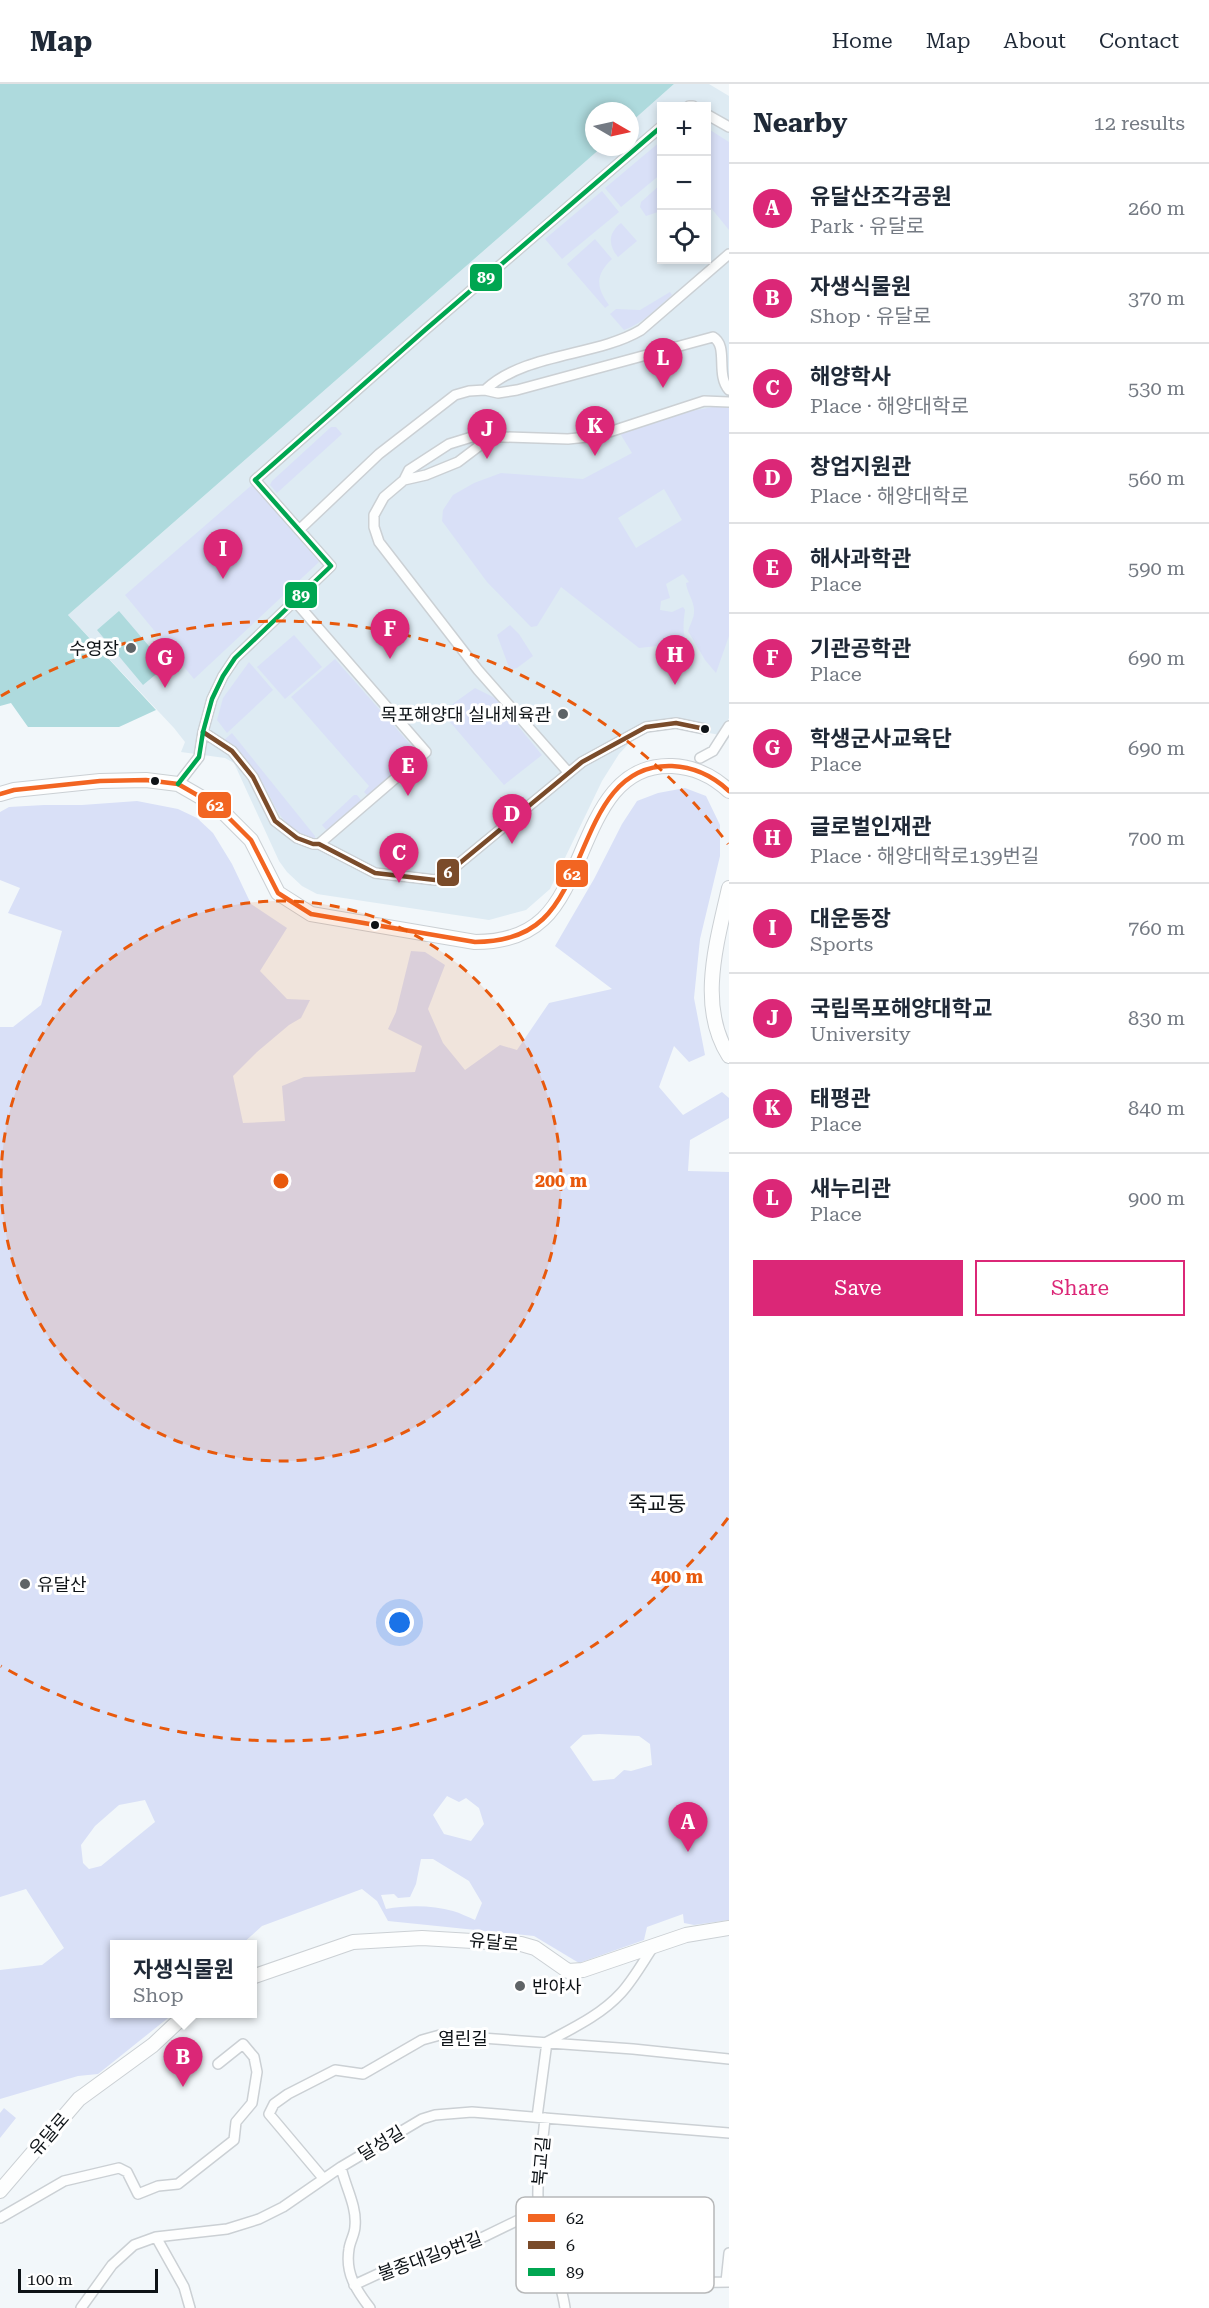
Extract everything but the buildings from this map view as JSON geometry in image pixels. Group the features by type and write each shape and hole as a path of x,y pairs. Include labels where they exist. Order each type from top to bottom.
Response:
{"street":[{"path":"711,117 729,127"},
{"path":"178,784 198,757 212,699 235,658 331,566 255,480 657,130"},
{"path":"485,390 493,382 515,371 625,339 641,330 729,254"},
{"path":"299,531 379,454 455,395 485,390 498,393 518,390 713,337 722,347 723,382 729,390"},
{"path":"568,772 478,670 379,542 374,526 374,515 384,497 404,480 409,470 449,444 475,436 568,439 597,436 704,401 729,402"},
{"path":"404,480 426,475 458,462 491,437"},
{"path":"294,600 426,752 319,844"},
{"path":"203,732 232,751 253,777 275,821 297,838 319,844 375,873 435,879 444,876 568,772 646,727 676,723 705,729"},
{"path":"700,758 713,751 729,726"},
{"path":"0,794 14,789 99,782 146,780 178,784 219,807 251,840 278,893 311,914 475,942 489,942 514,937 543,919 559,900 600,810 615,789 637,775 654,768 679,766 717,779 729,791"},
{"path":"729,888 712,976 712,1015 721,1044 729,1056"},
{"name":"유달로","path":"257,1975 353,1942 422,1938 520,1944 535,1948 568,1971 583,1970 686,1935 729,1928"},
{"path":"547,2042 611,2004 623,1992 653,1947"},
{"name":"유달로","path":"0,2191 79,2099 153,2045 181,2018"},
{"name":"열린길","path":"323,2178 269,2114 274,2104 288,2094 335,2070 363,2074 422,2040 440,2035 547,2042 729,2059"},
{"name":"북교길","path":"538,2197 547,2042"},
{"path":"0,2218 64,2181 119,2168 127,2172 138,2194 158,2186 178,2184 234,2140 236,2122 252,2103 257,2067 254,2057 243,2044 218,2064"},
{"name":"달성길","path":"81,2308 112,2265 134,2245 156,2237 244,2225 283,2206 400,2130 435,2115 472,2112 729,2133"},
{"path":"341,2167 353,2207 355,2226 347,2267 354,2285 370,2308"},
{"name":"불종대길9번길","path":"354,2285 393,2267 469,2244 516,2221"},
{"path":"156,2237 184,2287 190,2308"},
{"path":"728,2282 729,2253"},
{"name":"북교길","path":"563,2293 565,2308"}],"shaded area":[{"path":"0,84 674,84 639,115 639,102 585,102 585,156 592,156 68,615 156,710 119,727 28,727 11,703 0,706"},
{"path":"674,84 709,84 729,96 729,718 720,735 665,725 633,739 619,754 602,781 550,889 526,910 489,920 317,894 302,886 279,861 234,763 225,758 181,752 185,742 174,728 68,615 592,156 639,156 639,115"},
{"path":"711,131 729,142 729,230 711,208"},
{"path":"657,144 657,177 621,207 605,188"},
{"path":"657,188 657,212 646,216 640,207 641,202"},
{"path":"602,191 619,212 562,259 545,239"},
{"path":"621,223 637,241 618,257 612,248 611,239"},
{"path":"595,239 612,259 603,270 599,281 609,305 605,308 567,264"},
{"path":"670,292 672,295 649,315 624,330 610,314 616,309 640,310"},
{"path":"723,405 729,406 729,636 716,673 705,660 688,631 694,608 686,583 689,582 683,574 666,584 670,598 661,601 660,610 672,612 683,607 685,610 684,635 694,659 657,646 639,648 561,587 537,626 531,627 487,582 442,521 443,510 453,495 474,483 501,473 583,479 632,453 621,435 622,432 671,415","holes":["664,489 682,520 636,548 618,518"]},
{"path":"331,427 336,427 342,434 277,493 270,485 272,481"},
{"path":"253,484 319,562 194,679 125,595"},
{"name":"수영장","path":"119,611 166,666 143,685 97,630"},
{"path":"510,625 519,634 533,656 517,668 510,670 497,635"},
{"path":"294,635 322,667 285,699 257,667"},
{"path":"335,659 417,752 368,796 364,792 369,786 291,697"},
{"path":"249,662 273,690 227,733 217,720 223,698"},
{"path":"475,688 495,698 542,755 504,785 444,715 454,703"},
{"path":"232,733 315,838 307,837 293,828 281,816 259,778 224,740"},
{"path":"685,788 706,796 720,825 720,856 700,939 694,998 705,1055 689,1062 674,1046 659,1087 683,1115 722,1092 729,1098 729,1118 690,1140 688,1171 729,1172 729,1920 694,1925 684,1923 683,1914 647,1927 644,1940 579,1963 534,1936 388,1921 377,1901 362,1889 262,1926 246,1940 110,1940 110,2018 168,2018 98,2074 78,2076 0,2099 0,1970 42,1965 64,1948 26,1889 0,1897 0,1027 13,1027 41,1005 62,931 8,913 20,888 0,880 0,812 9,807 137,801 178,809 197,818 213,833 232,864 251,904 287,928 260,971 287,999 310,1000 301,1018 257,1052 233,1076 243,1123 285,1121 282,1086 304,1077 415,1072 422,1046 388,1029 396,1012 411,951 425,952 445,965 428,1009 443,1043 465,1070 500,1045 517,1050 549,1003 612,989 555,946 637,801 658,793","holes":["583,1735 639,1736 650,1744 652,1765 631,1771 624,1770 614,1779 593,1781 570,1747","447,1796 459,1802 466,1798 479,1808 484,1824 471,1841 444,1834 433,1815","145,1800 155,1822 101,1866 89,1869 83,1863 81,1845 95,1826 119,1805","421,1859 433,1859 469,1881 482,1903 475,1920 456,1912 429,1907 411,1906 386,1909 381,1895 394,1894 398,1898 410,1897 416,1884"]},
{"path":"354,795 357,795 361,803 328,832 322,825"},
{"path":"4,2108 16,2118 0,2138 0,2113"}],"transit line":[{"name":"89","path":"178,784 199,757 212,699 235,658 331,566 255,480 657,130"},
{"name":"6","path":"203,732 232,751 253,777 275,821 297,838 319,844 375,873 435,880 444,876 582,762 646,727 676,723 705,729"},
{"name":"62","path":"0,794 14,790 100,781 146,780 178,784 218,807 251,840 278,893 311,914 475,942 494,941 520,934 543,919 558,900 571,877 607,802 623,783 645,770 672,766 696,770 717,781 729,791"}],"place":[{"name":"새누리관","path":"663,388"},
{"name":"태평관","path":"595,456"},
{"name":"국립목포해양대학교","path":"487,459"},
{"name":"대운동장","path":"223,579"},
{"name":"수영장","path":"131,648"},
{"name":"기관공학관","path":"390,659"},
{"name":"글로벌인재관","path":"675,685"},
{"name":"학생군사교육단","path":"165,688"},
{"name":"목포해양대 실내체육관","path":"563,714"},
{"name":"해사과학관","path":"408,796"},
{"name":"창업지원관","path":"512,844"},
{"name":"해양학사","path":"399,883"},
{"name":"유달산","path":"25,1584"},
{"name":"유달산조각공원","path":"688,1852"},
{"name":"반야사","path":"520,1986"},
{"name":"자생식물원","path":"183,2087"}],"district":[{"name":"죽교동","path":"657,1504"}]}
